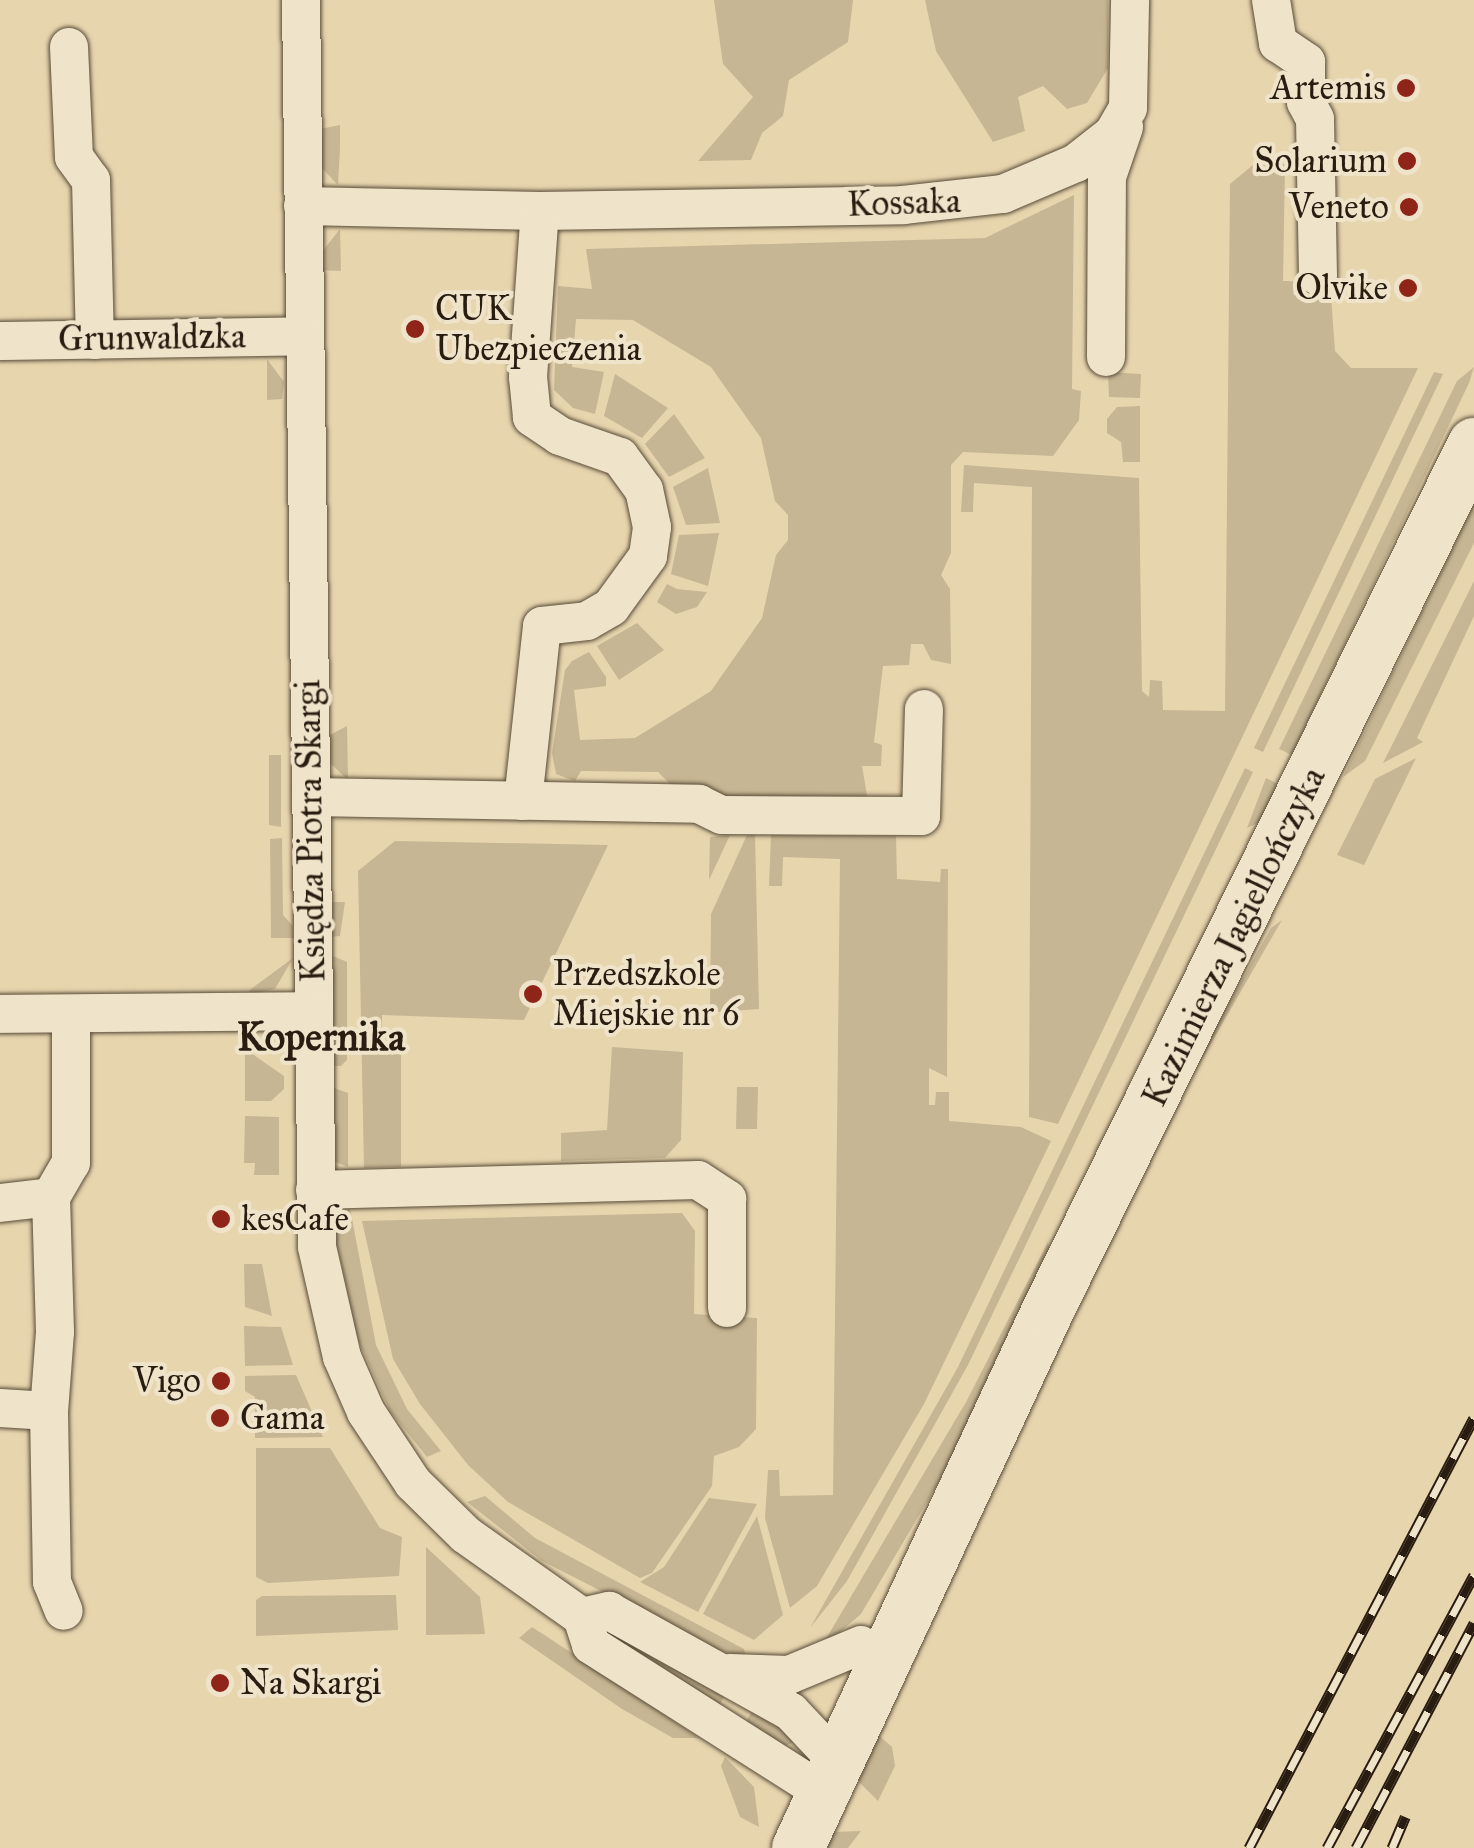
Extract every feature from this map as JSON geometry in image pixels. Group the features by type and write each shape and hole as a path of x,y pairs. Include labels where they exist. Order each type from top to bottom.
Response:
{"main road":[{"name":"Kazimierza Jagiellończyka","path":"764,1848 820,1768 992,1428 1474,444"},
{"name":"Kazimierza Jagiellończyka","path":"798,1848 861,1646 917,1535 992,1428"}],"street":[{"name":"Księdza Piotra Skargi","path":"302,0 316,1190 326,1298 366,1412 423,1494 525,1582 582,1618 591,1645 820,1768"},
{"path":"1106,357 1107,177 1128,108 1130,0"},
{"path":"1271,0 1278,43 1306,62 1306,102 1315,118 1318,276"},
{"path":"70,47 74,157 91,180 96,340"},
{"name":"Kossaka","path":"302,206 540,211 964,203 1003,194 1099,150 1128,108"},
{"path":"523,801 542,626 587,621 611,606 648,556 652,527 644,490 620,458 560,436 532,416 528,377 540,211"},
{"name":"Grunwaldzka","path":"0,341 304,336"},
{"path":"310,798 699,804 722,815 922,816 924,709"},
{"path":"0,1014 313,1011"},
{"path":"64,1612 52,1582 50,1411 55,1332 51,1197 70,1163 71,1014"},
{"path":"316,1190 698,1180 727,1199 727,1308"},
{"path":"0,1203 51,1197"},
{"path":"0,1408 50,1411"},
{"name":"Księdza Piotra Skargi","path":"582,1618 609,1611 791,1712 820,1768"},
{"name":"Księdza Piotra Skargi","path":"718,1671 788,1675 861,1646"}],"shaded area":[{"path":"714,0 853,0 848,42 789,80 783,116 762,133 751,160 698,161 753,97 723,64"},
{"path":"925,0 1108,0 1108,68 1087,103 1067,109 1043,86 1018,97 1025,131 993,142 936,51"},
{"path":"340,125 338,185 320,166 320,129"},
{"path":"1265,155 1285,165 1283,281 1330,282 1335,351 1351,368 1418,368 1058,1124 1029,1117 1032,487 974,483 973,512 961,512 964,465 1139,478 1142,691 1149,697 1150,680 1162,681 1163,710 1225,711 1230,184"},
{"path":"1074,195 1072,389 1081,391 1079,420 1053,456 963,452 951,465 951,553 941,575 950,589 951,664 931,660 923,644 911,644 909,665 883,666 874,742 882,745 881,766 862,766 868,801 723,801 670,784 658,772 581,771 575,781 556,774 552,753 565,670 572,661 589,652 606,677 606,686 574,690 580,740 635,738 711,691 762,618 776,555 788,540 788,515 775,501 761,438 711,367 633,320 576,319 572,367 604,372 595,414 573,408 554,390 558,286 592,289 586,249 985,238"},
{"path":"340,229 341,271 318,270 321,253"},
{"path":"267,359 284,382 282,399 267,400"},
{"path":"1474,367 1292,755 1279,749 1457,381"},
{"path":"1108,372 1141,374 1140,398 1109,397"},
{"path":"1434,372 1443,374 1263,752 1254,748"},
{"path":"615,374 668,408 642,438 604,416"},
{"path":"1140,406 1140,462 1123,462 1121,442 1107,433 1107,419 1117,407"},
{"path":"674,414 705,458 669,477 645,444"},
{"path":"708,468 720,523 686,525 673,487"},
{"path":"1474,504 1474,543 1365,761 1343,777"},
{"path":"719,533 708,586 671,574 679,535"},
{"path":"1474,581 1474,616 1417,738 1423,742 1383,763"},
{"path":"667,584 707,592 697,607 676,614 657,602"},
{"path":"637,623 664,650 619,680 597,646"},
{"path":"347,726 348,780 330,763 330,735"},
{"path":"269,755 281,755 281,827 269,825"},
{"path":"1416,758 1364,865 1337,855 1375,779"},
{"path":"1245,768 1253,772 968,1365 847,1581 810,1628 958,1367"},
{"path":"1266,778 1278,784 1264,820 1247,828"},
{"path":"755,834 759,1009 710,1010 711,914 747,835"},
{"path":"730,835 709,880 710,837"},
{"path":"771,835 896,836 897,879 940,882 941,869 948,869 947,1077 929,1068 929,1105 935,1105 936,1092 949,1092 949,1121 1021,1127 1051,1141 924,1404 817,1586 790,1608 765,1518 768,1470 779,1470 780,1496 833,1495 840,859 783,857 782,886 769,886"},
{"path":"282,838 283,915 293,926 293,938 271,938 270,839"},
{"path":"395,841 608,845 524,1020 382,1015 382,1029 401,1029 401,1167 364,1168 358,871"},
{"path":"329,902 345,902 340,936 329,937"},
{"path":"1282,920 1150,1149 1137,1168 1271,928"},
{"path":"333,956 347,962 347,1060 341,1066 334,1066"},
{"path":"293,958 275,989 247,995 251,989"},
{"path":"612,1047 683,1052 681,1140 665,1158 561,1161 561,1133 607,1130"},
{"path":"245,1049 284,1076 284,1089 271,1101 245,1101"},
{"path":"331,1087 348,1093 348,1167 333,1161"},
{"path":"737,1087 758,1087 757,1129 736,1129"},
{"path":"245,1116 279,1117 279,1175 254,1175 255,1163 244,1163"},
{"path":"350,1208 376,1345 407,1409 441,1451 427,1457 390,1411 358,1340 335,1236 334,1213"},
{"path":"682,1213 695,1231 694,1314 757,1318 756,1429 739,1447 714,1456 712,1486 652,1573 640,1578 508,1502 468,1465 420,1404 393,1359 362,1221"},
{"path":"1048,1242 1051,1259 971,1427 861,1614 820,1649 966,1402"},
{"path":"244,1264 262,1264 272,1316 245,1307"},
{"path":"244,1326 281,1327 293,1365 245,1366"},
{"path":"296,1375 323,1437 255,1438 255,1397 245,1391 245,1376"},
{"path":"256,1448 330,1448 380,1528 402,1537 399,1576 268,1583 256,1577"},
{"path":"485,1496 535,1538 744,1649 746,1657 717,1650 542,1561 467,1502"},
{"path":"709,1498 757,1504 698,1612 640,1582 664,1567"},
{"path":"757,1516 783,1615 754,1640 703,1614"},
{"path":"426,1547 480,1597 485,1634 426,1635"},
{"path":"396,1595 398,1630 256,1636 256,1600 262,1596"},
{"path":"532,1627 699,1738 673,1738 622,1709 519,1638"},
{"path":"612,1633 726,1693 718,1708 610,1636"},
{"path":"754,1707 779,1720 795,1742 784,1746 744,1726"},
{"path":"875,1732 892,1747 895,1766 878,1801 857,1780"},
{"path":"725,1757 754,1787 759,1827 740,1817 721,1766"},
{"path":"861,1831 848,1848 813,1848 833,1832"}],"railway":[{"path":"1249,1848 1474,1418"},
{"path":"1327,1848 1474,1575"},
{"path":"1356,1848 1474,1623"},
{"path":"1392,1848 1405,1817"}],"place":[{"name":"Artemis","path":"1406,88"},
{"name":"Solarium","path":"1407,161"},
{"name":"Veneto","path":"1409,207"},
{"name":"Olvike","path":"1408,288"},
{"name":"CUK Ubezpieczenia","path":"415,329"},
{"name":"Przedszkole Miejskie nr 6","path":"533,994"},
{"name":"kesCafe","path":"221,1219"},
{"name":"Vigo","path":"221,1381"},
{"name":"Gama","path":"220,1418"},
{"name":"Na Skargi","path":"220,1683"}],"district":[{"name":"Kopernika","path":"321,1037"}]}
